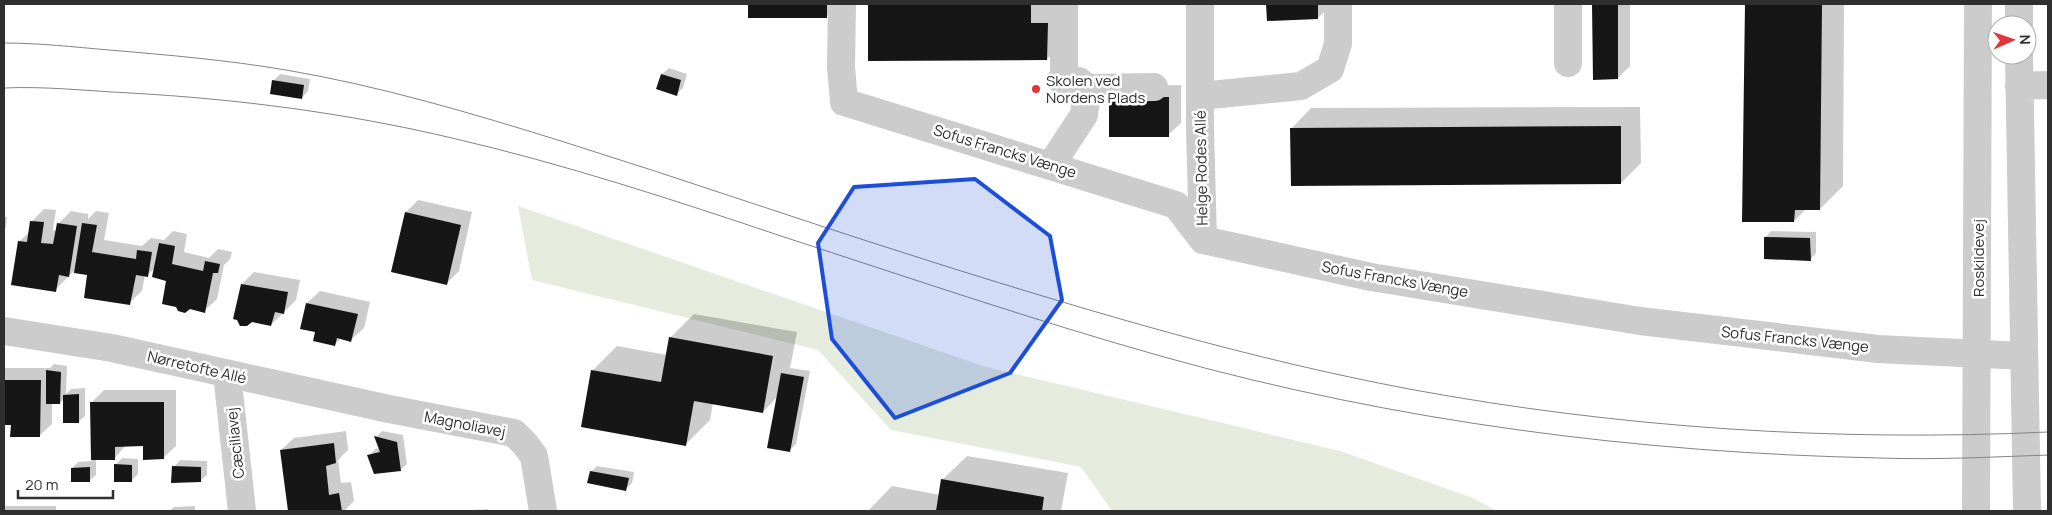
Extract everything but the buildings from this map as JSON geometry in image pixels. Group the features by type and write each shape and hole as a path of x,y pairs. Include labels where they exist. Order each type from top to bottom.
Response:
{"street":[{"name":"Sofus Francks Vænge","path":"842,4 840,67 844,102 1176,205 1203,240 1371,277 1640,321 1869,348 2024,356"},
{"name":"Helge Rodes Allé","path":"1200,4 1203,240"},
{"name":"Helge Rodes Allé","path":"1200,96 1301,86 1330,69 1338,44 1338,4"},
{"path":"1568,4 1568,64"},
{"name":"Roskildevej","path":"1976,511 1978,4"},
{"path":"1051,165 1084,115 1070,83 1064,6"},
{"path":"2019,65 2027,511"},
{"path":"1070,83 1154,87"},
{"path":"2019,86 2048,86"},
{"name":"Nørretofte Allé","path":"4,331 112,348 389,409"},
{"name":"Cæciliavej","path":"227,374 242,511"},
{"name":"Magnoliavej","path":"389,409 514,433 534,456 543,511"}],"highlighted area":[{"path":"975,179 1050,236 1062,300 1010,373 895,418 832,339 818,243 854,187"}],"shaded area":[{"path":"518,206 986,367 1340,451 1473,498 1497,511 1112,511 1081,467 891,430 818,350 532,280"}],"tram line":[{"path":"4,43 70,46 242,63 321,76 391,92 459,110 561,141 894,250 1173,334 1290,364 1409,389 1568,414 1728,429 1888,435 2048,432"},
{"path":"4,88 67,89 251,103 332,114 452,138 536,159 619,183 1021,314 1164,357 1340,400 1429,416 1609,441 1790,455 1901,459 2048,455"}],"place":[{"name":"Skolen ved Nordens Plads","path":"1036,89"}]}
